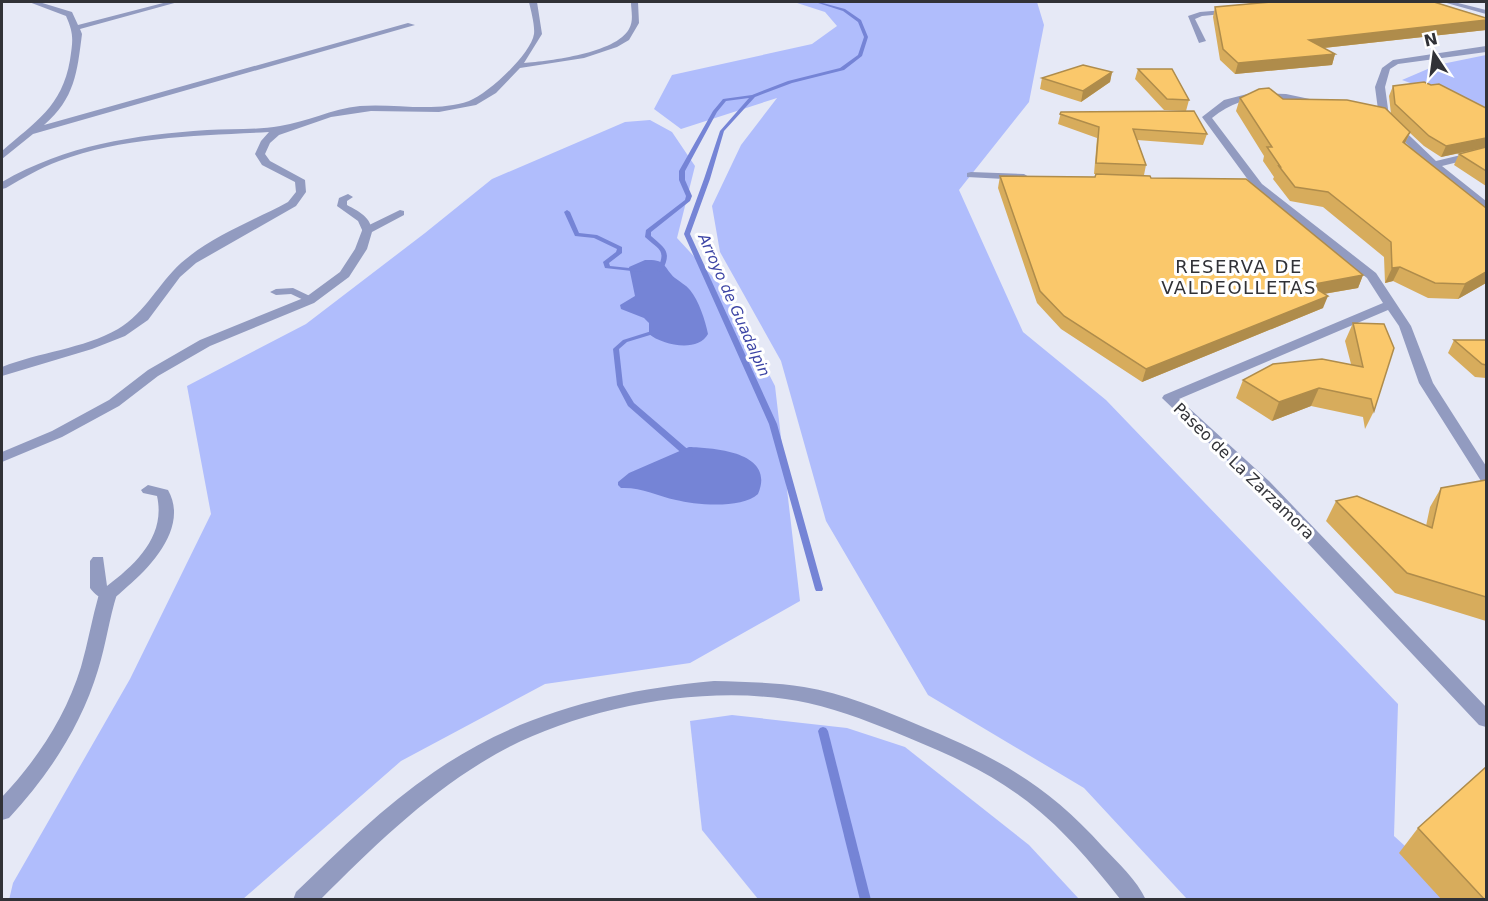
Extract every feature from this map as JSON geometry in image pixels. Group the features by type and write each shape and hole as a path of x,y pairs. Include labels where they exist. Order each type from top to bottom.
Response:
{"street":[{"path":"2,156 48,116 64,96 71,80 78,34 69,14 33,2"},
{"path":"75,28 174,2"},
{"path":"2,372 112,337 135,324 153,306 171,278 192,260 292,204 301,192 300,180 266,163 260,154 263,143 272,133 333,112 358,109 416,111 456,107 474,102 491,93 518,66 538,34 533,2"},
{"path":"518,66 538,65 601,51 622,41 633,30 636,15 634,2"},
{"path":"1447,2 1486,12"},
{"path":"1202,41 1191,18 1200,14 1237,10"},
{"path":"29,132 411,25"},
{"path":"1486,49 1396,62 1386,68 1380,87 1378,115 1451,181 1486,206"},
{"path":"1326,104 1279,96 1251,96 1228,101 1201,117 1252,186 1372,276 1405,326 1426,383 1486,477"},
{"path":"2,186 42,164 87,150 180,136 282,129"},
{"path":"1434,165 1486,152"},
{"path":"971,175 1034,177"},
{"path":"2,457 57,434 114,403 153,373 205,343 310,300 345,274 361,249 362,234 400,213"},
{"name":"Paseo de La Zarzamora","path":"1391,304 1169,398 1263,485 1486,719"},
{"path":"2,811 48,756 76,709 91,666 99,621 108,594"},
{"path":"304,900 369,837 437,780 492,747 557,719 615,702 675,691 735,690 796,694 847,705 954,747 1012,779 1072,827 1135,900"}],"lane":[{"path":"348,197 342,200 342,206 363,219 367,225 362,234"},
{"path":"276,292 293,291 310,300"},
{"path":"98,561 98,588 108,594 148,558 164,526 165,496 159,491 148,490"}],"shaded area":[{"path":"794,2 1037,2 1044,25 1029,102 959,190 1023,332 1106,400 1398,704 1394,836 1463,899 1187,899 1084,788 928,695 826,521 781,361 720,252 712,206 741,145 777,98 681,129 654,109 672,75 812,44 837,26 825,12"},
{"path":"1486,55 1486,110 1402,80 1437,65"},
{"path":"650,120 672,132 695,166 677,238 726,291 775,386 800,601 690,663 545,684 401,761 243,899 9,900 13,883 130,679 211,514 187,386 306,324 492,179 625,122"},
{"path":"645,260 664,264 675,278 693,294 707,329 708,334 703,340 688,345 662,341 649,334 649,323 644,318 621,309 620,305 635,296 629,267"},
{"path":"689,447 727,451 751,461 758,469 761,480 758,494 741,502 707,504 676,500 642,490 621,488 618,485 618,482 629,473"},
{"path":"732,715 847,728 905,747 1029,845 1079,899 758,899 702,830 690,721"}],"building":[{"path":"1271,2 1434,2 1486,18 1486,20 1309,40 1335,54 1238,63 1223,49 1215,7"},
{"path":"1083,65 1112,72 1083,91 1042,78"},
{"path":"1138,69 1172,69 1189,100 1167,99"},
{"path":"1424,82 1431,85 1439,84 1486,108 1486,138 1446,146 1429,136 1395,104 1393,86"},
{"path":"1269,88 1283,99 1347,100 1385,108 1410,132 1403,142 1486,208 1486,272 1465,284 1435,283 1400,267 1392,268 1391,242 1328,192 1295,187 1278,165 1280,166 1267,147 1272,147 1240,98 1259,89"},
{"path":"1194,111 1207,134 1133,129 1146,165 1096,163 1099,127 1060,114 1061,112"},
{"path":"1486,147 1486,171 1459,154"},
{"path":"1096,174 1150,176 1151,178 1246,179 1363,275 1310,285 1328,296 1146,369 1064,316 1040,291 1000,176 1095,177"},
{"path":"1353,323 1384,324 1394,348 1374,411 1371,399 1319,388 1279,402 1243,380 1273,364 1322,359 1363,367"},
{"path":"1454,340 1486,340 1486,365 1482,364"},
{"path":"1486,480 1486,597 1407,573 1336,501 1357,496 1432,528 1441,488"},
{"path":"1486,767 1486,900 1485,900 1418,828"}],"waterway":[{"name":"Arroyo de Guadalpin","path":"817,2 844,10 860,21 866,37 860,56 842,69 790,82 753,96 722,131 687,234 773,424 819,589"},
{"path":"660,270 665,259 663,249 648,237 648,231 687,201 689,196 682,180 682,171 715,111 725,100 752,96"},
{"path":"567,212 577,235 595,236 620,248 619,253 606,262 607,267 639,271"},
{"path":"658,331 625,341 616,349 620,385 631,404 689,455"},
{"name":"Arroyo de Guadalpin","path":"823,731 866,900"}],"district":[{"name":"RESERVA DE VALDEOLLETAS","path":"1239,276"}]}
